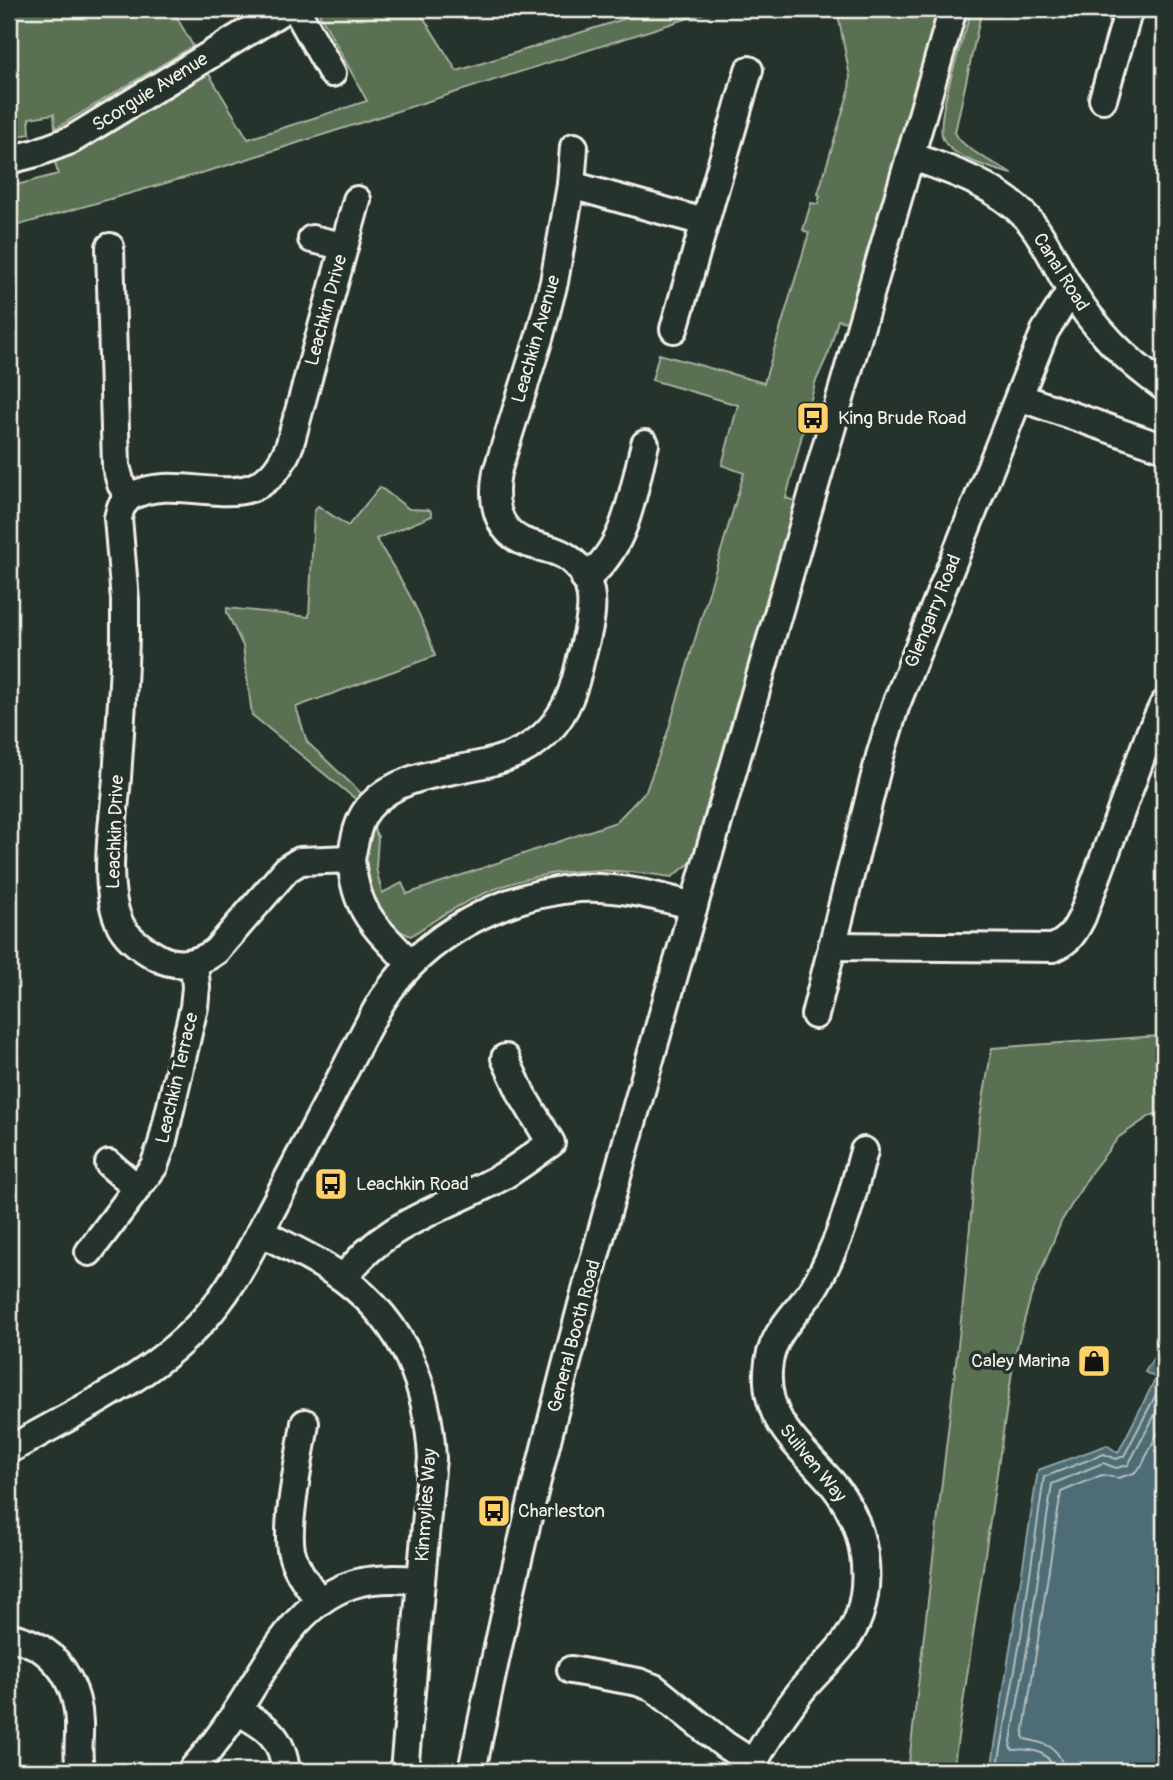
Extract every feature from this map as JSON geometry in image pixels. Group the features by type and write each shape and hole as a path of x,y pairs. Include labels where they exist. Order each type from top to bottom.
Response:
{"street":[{"name":"Scorguie Avenue","path":"9,160 71,140 285,9"},
{"path":"296,9 332,73"},
{"path":"9,1450 128,1381 170,1352 218,1303 260,1232 383,999 411,964 479,915 545,893 580,888 614,890 659,896 694,906 953,9"},
{"path":"1103,100 1129,9"},
{"path":"674,329 749,70"},
{"name":"Leachkin Avenue","path":"574,146 571,186 554,282 497,472 494,492 500,520 508,531 521,541 560,553 572,560 585,579"},
{"name":"Canal Road","path":"910,156 977,181 1026,217 1042,238 1091,320 1117,350 1164,387"},
{"path":"571,186 704,222"},
{"name":"Leachkin Drive","path":"194,962 177,964 160,959 134,942 121,925 114,906 111,862 125,635 118,518 129,497 141,491 156,488 236,491 255,487 273,476 283,462 290,444 357,200"},
{"path":"312,239 343,246"},
{"path":"110,247 116,466 121,484 129,497"},
{"name":"Glengarry Road","path":"815,1015 895,706 1045,331 1072,290"},
{"path":"1019,397 1164,448"},
{"path":"411,964 377,929 362,908 353,883 351,859 361,820 370,805 390,790 417,779 496,762 524,750 545,734 561,716 570,697 593,616 590,590 585,579 610,556 620,538 645,444"},
{"path":"832,946 1053,948 1065,943 1082,917 1150,733 1164,704"},
{"path":"194,962 206,959 216,951 287,869 300,861 351,859"},
{"name":"General Booth Road","path":"472,1771 570,1347 694,906"},
{"name":"Leachkin Terrace","path":"89,1252 154,1166 162,1144 194,1007 194,962"},
{"path":"344,1278 356,1261 400,1225 495,1181 551,1143 522,1096 505,1058"},
{"name":"Suilven Way","path":"570,1671 638,1682 654,1689 751,1767 802,1691 849,1636 864,1596 864,1552 849,1507 776,1418 768,1388 768,1369 778,1336 787,1320 813,1289 836,1244 864,1150"},
{"path":"109,1164 137,1188"},
{"name":"Kinmylies Way","path":"260,1232 344,1278 379,1312 404,1347 419,1378 427,1407 432,1458 404,1771"},
{"path":"305,1423 292,1514 291,1551 298,1570 319,1601"},
{"path":"191,1771 204,1758 284,1639 319,1601 338,1590 359,1583 382,1579 421,1580"},
{"path":"9,1636 37,1646 50,1655 71,1682 78,1701 78,1751 81,1771"},
{"path":"237,1710 269,1729 284,1753 286,1771"}],"green space":[{"path":"9,9 172,9 193,46 58,127 55,128 54,114 29,118 30,134 9,138"},
{"path":"418,9 457,71 656,9 717,9 222,167 9,228 9,187 58,174 55,162 76,153 209,74 248,139 367,101 318,11"},
{"path":"837,9 938,9 850,323 838,320 829,352 815,383 786,498 795,501 796,505 695,853 690,863 672,877 633,872 566,872 505,885 475,898 411,936 384,918 370,892 366,861 370,830 374,829 378,837 376,868 382,893 402,883 407,894 616,822 646,791 668,731 744,473 722,465 738,405 652,380 659,354 764,383 809,233 803,230 811,203 818,204 818,194 849,91 850,77"},
{"path":"972,9 982,9 955,132 971,150 1013,174 963,157 947,146 943,139 941,129 946,95"},
{"path":"380,487 409,509 430,510 432,516 376,539 417,610 435,656 296,707 307,742 363,795 359,802 252,715 243,646 227,608 309,617 314,512 318,506 348,526"},
{"path":"9,517 14,517 14,635 9,635"},
{"path":"1164,1016 1164,1111 1150,1116 1119,1137 1092,1171 1061,1222 1031,1296 1014,1358 953,1771 908,1771 963,1303 980,1117 992,1048 1158,1036"}],"water":[{"path":"1164,1340 1164,1771 1055,1771 1018,1765 1018,1771 991,1771 1038,1470 1107,1445 1118,1453 1156,1378 1145,1372"}],"place":[{"name":"King Brude Road","path":"813,418"},
{"name":"Leachkin Road","path":"331,1184"},
{"name":"Caley Marina","path":"1094,1361"},
{"name":"Charleston","path":"494,1511"}]}
